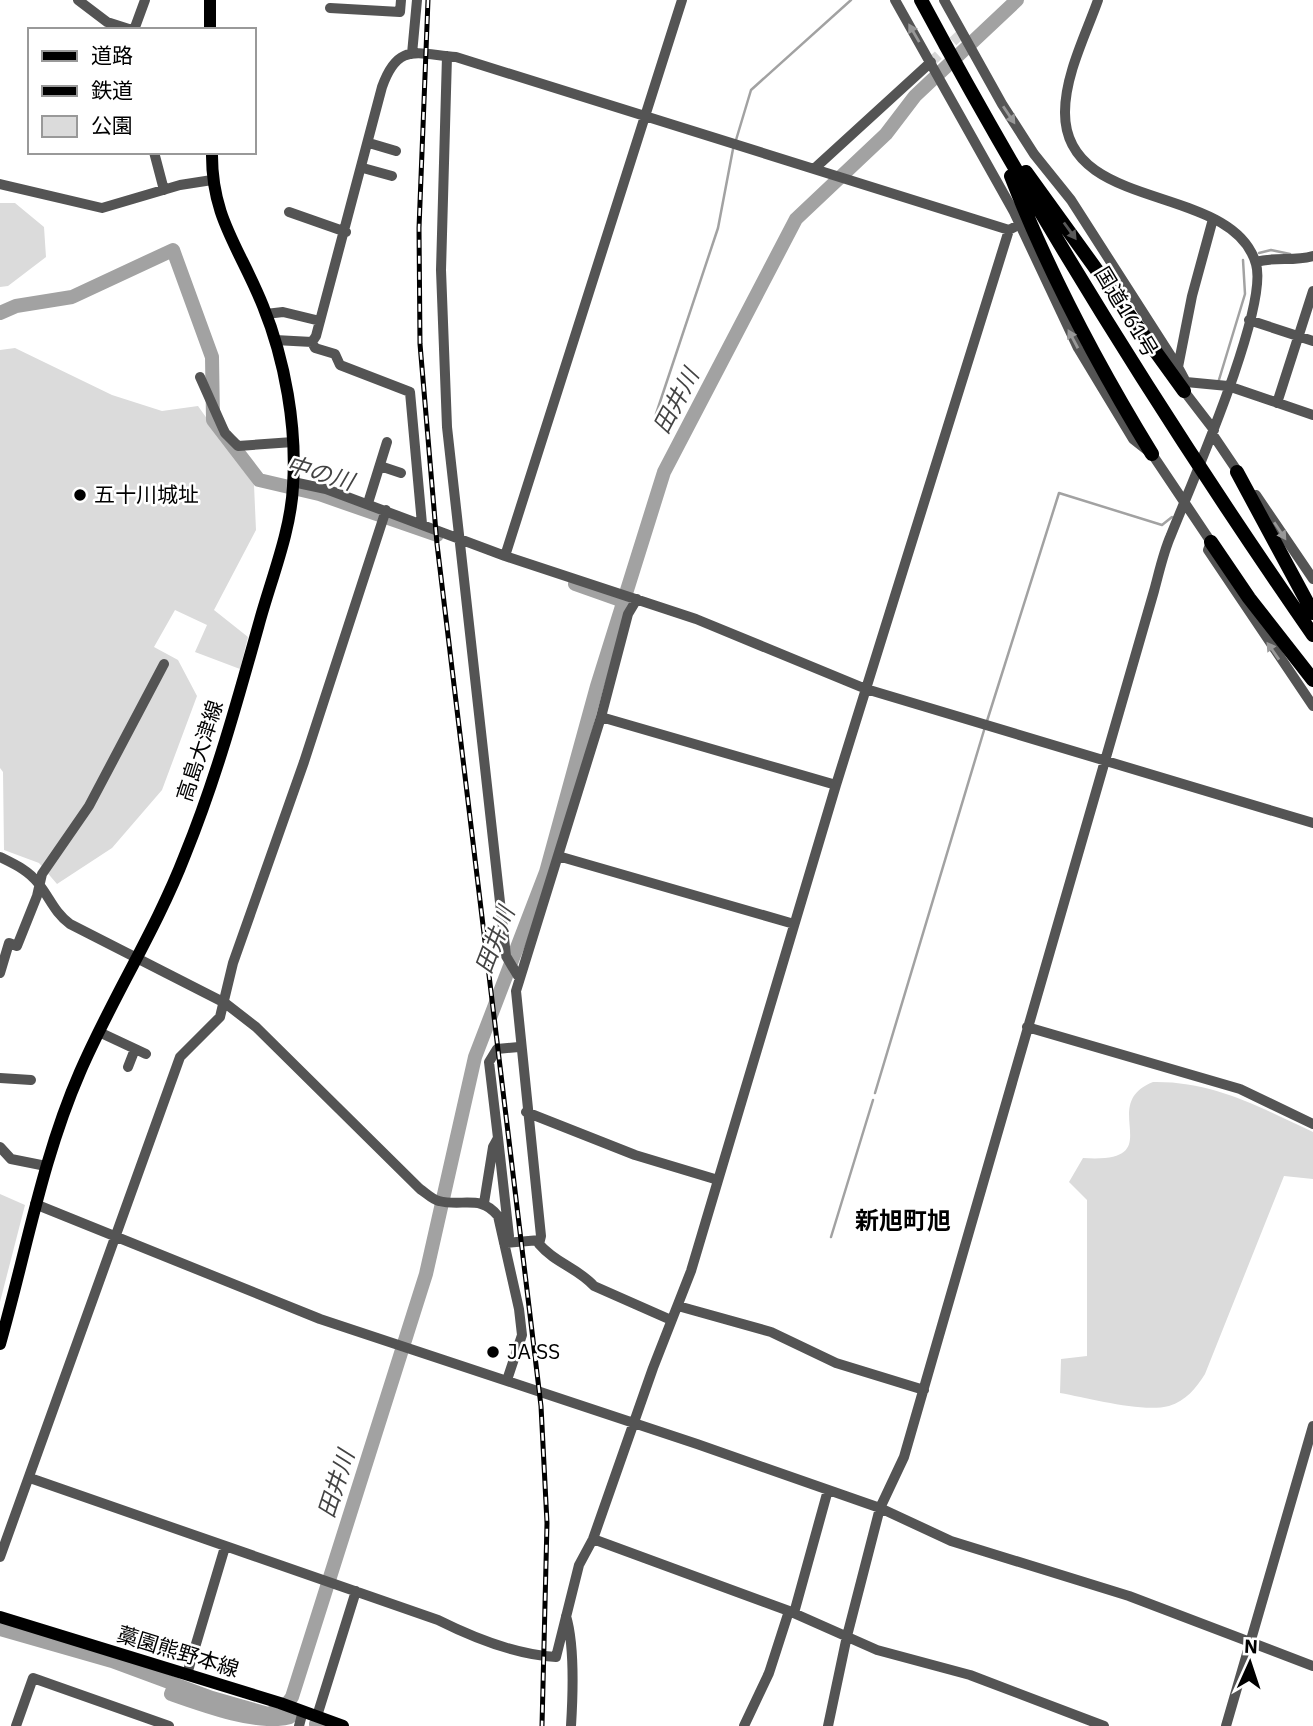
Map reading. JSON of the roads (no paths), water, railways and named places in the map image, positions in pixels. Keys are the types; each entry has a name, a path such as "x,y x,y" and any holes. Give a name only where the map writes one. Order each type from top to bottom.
{"highway":[{"name":"国道161号","path":"921,0 997,139 1189,454 1313,635"},
{"path":"997,139 1045,196 1185,386"},
{"path":"997,139 1051,273 1097,364 1152,454"},
{"path":"1237,472 1313,612"},
{"path":"1211,542 1249,598 1313,680"}],"main road":[{"path":"210,0 210,28"},
{"name":"高島大津線","path":"0,1344 3,1321 46,1166 80,1072 185,855 209,789 252,647 293,485 293,442 275,340 266,314 218,209 212,180 212,154"},
{"name":"藁園熊野本線","path":"0,1617 299,1709 343,1726"}],"street":[{"path":"78,0 107,23 126,28"},
{"path":"134,28 145,0"},
{"path":"330,8 400,12 401,0"},
{"path":"412,54 417,0"},
{"path":"505,556 682,0"},
{"path":"30,1478 539,1656 556,1657 579,1565 593,1539 678,1306 836,785 1013,228 1014,210 895,0"},
{"path":"944,0 1032,157 1071,200 1178,367 1185,386 1237,472 1248,483 1313,579"},
{"path":"828,1726 847,1636 880,1508 904,1457 1171,534 1180,519 1214,433 1257,292 1256,262 1242,239 1213,219 1105,177 1088,164 1071,142 1066,127 1066,94 1098,0"},
{"path":"312,342 346,232 388,70 397,57 412,54 447,56 1013,228 1083,358 1133,439 1152,454 1178,488 1184,504 1211,542 1208,550 1313,706"},
{"path":"447,56 440,270 447,428 457,538 508,960 517,974"},
{"path":"815,167 932,64"},
{"path":"369,143 396,150"},
{"path":"155,154 164,190"},
{"path":"363,168 392,176"},
{"path":"0,184 102,208 164,190 212,180"},
{"path":"289,212 346,232"},
{"path":"1178,367 1213,219"},
{"path":"1256,262 1275,256 1299,260 1313,256"},
{"path":"1277,403 1313,291"},
{"path":"266,314 283,312 320,321"},
{"path":"1249,320 1313,341"},
{"path":"275,340 312,342"},
{"path":"312,342 316,348 335,354 340,365 410,391 422,524"},
{"path":"200,377 225,433 238,446 293,442"},
{"path":"1185,386 1228,386 1313,415"},
{"path":"368,503 387,442"},
{"path":"380,466 401,473"},
{"path":"293,485 326,489 368,503 505,556 696,620 866,689 1313,823"},
{"path":"0,1557 180,1057 206,1035 220,1017 233,962 306,755 386,510"},
{"path":"636,599 628,614 601,717 558,856 517,974 516,991 539,1244 550,1257 587,1276 594,1286 671,1320"},
{"path":"0,973 5,942 18,946 37,896 38,883 89,806 164,664"},
{"path":"601,717 836,785"},
{"path":"558,856 794,923"},
{"path":"0,857 25,870 38,883 57,914 225,1003 256,1027 401,1173 439,1201 484,1203 498,1216 522,1335 507,1380"},
{"path":"1027,1027 1240,1089 1313,1124"},
{"path":"99,1032 146,1054"},
{"path":"504,1243 509,1236 489,1062 496,1049 519,1047"},
{"path":"128,1067 135,1049"},
{"path":"0,1078 31,1080"},
{"path":"527,1112 635,1155 718,1180"},
{"path":"484,1203 493,1147 498,1138"},
{"path":"0,1147 11,1159 46,1166"},
{"path":"36,1204 320,1319 636,1423 880,1508 951,1541 1129,1597 1313,1666"},
{"path":"504,1243 540,1240"},
{"path":"678,1306 771,1332 836,1363 924,1390"},
{"path":"1226,1726 1313,1426"},
{"path":"744,1726 769,1673 792,1612 828,1490"},
{"path":"593,1539 792,1612 877,1650 970,1675 1090,1723 1104,1726"},
{"path":"187,1674 225,1547"},
{"path":"317,1716 356,1591"},
{"path":"565,1614 571,1632 571,1726"},
{"path":"16,1726 33,1678 169,1726"},
{"path":"299,1709 299,1726"}],"waterway":[{"path":"736,140 751,90 851,0"},
{"name":"田井川","path":"0,1629 112,1661 212,1698 268,1714 284,1708 292,1697 426,1274 475,1057 546,872 597,686 664,472 796,219 886,134 915,96 1017,0"},
{"path":"656,414 718,228 733,149"},
{"name":"中の川","path":"0,313 16,306 72,297 173,250 212,357 213,420 259,480 319,494 437,535"},
{"path":"1259,253 1271,250 1290,254"},
{"path":"1218,383 1245,294 1243,260"},
{"path":"987,721 1059,493 1162,525 1172,517"},
{"name":"中の川","path":"575,584 623,601"},
{"path":"875,1093 985,727"},
{"path":"831,1237 873,1100"},
{"path":"175,1684 171,1694 214,1708 263,1719 290,1717"},
{"path":"316,1724 321,1726"}],"tunnel":[{"path":"931,62 962,33"}],"railway":[{"path":"428,0 419,228 420,344 437,544 541,1406 547,1523 542,1726"}],"place":[{"name":"五十川城址","path":"80,495"},
{"name":"JA SS","path":"493,1352"}],"district":[{"name":"新旭町旭","path":"903,1221"}]}
